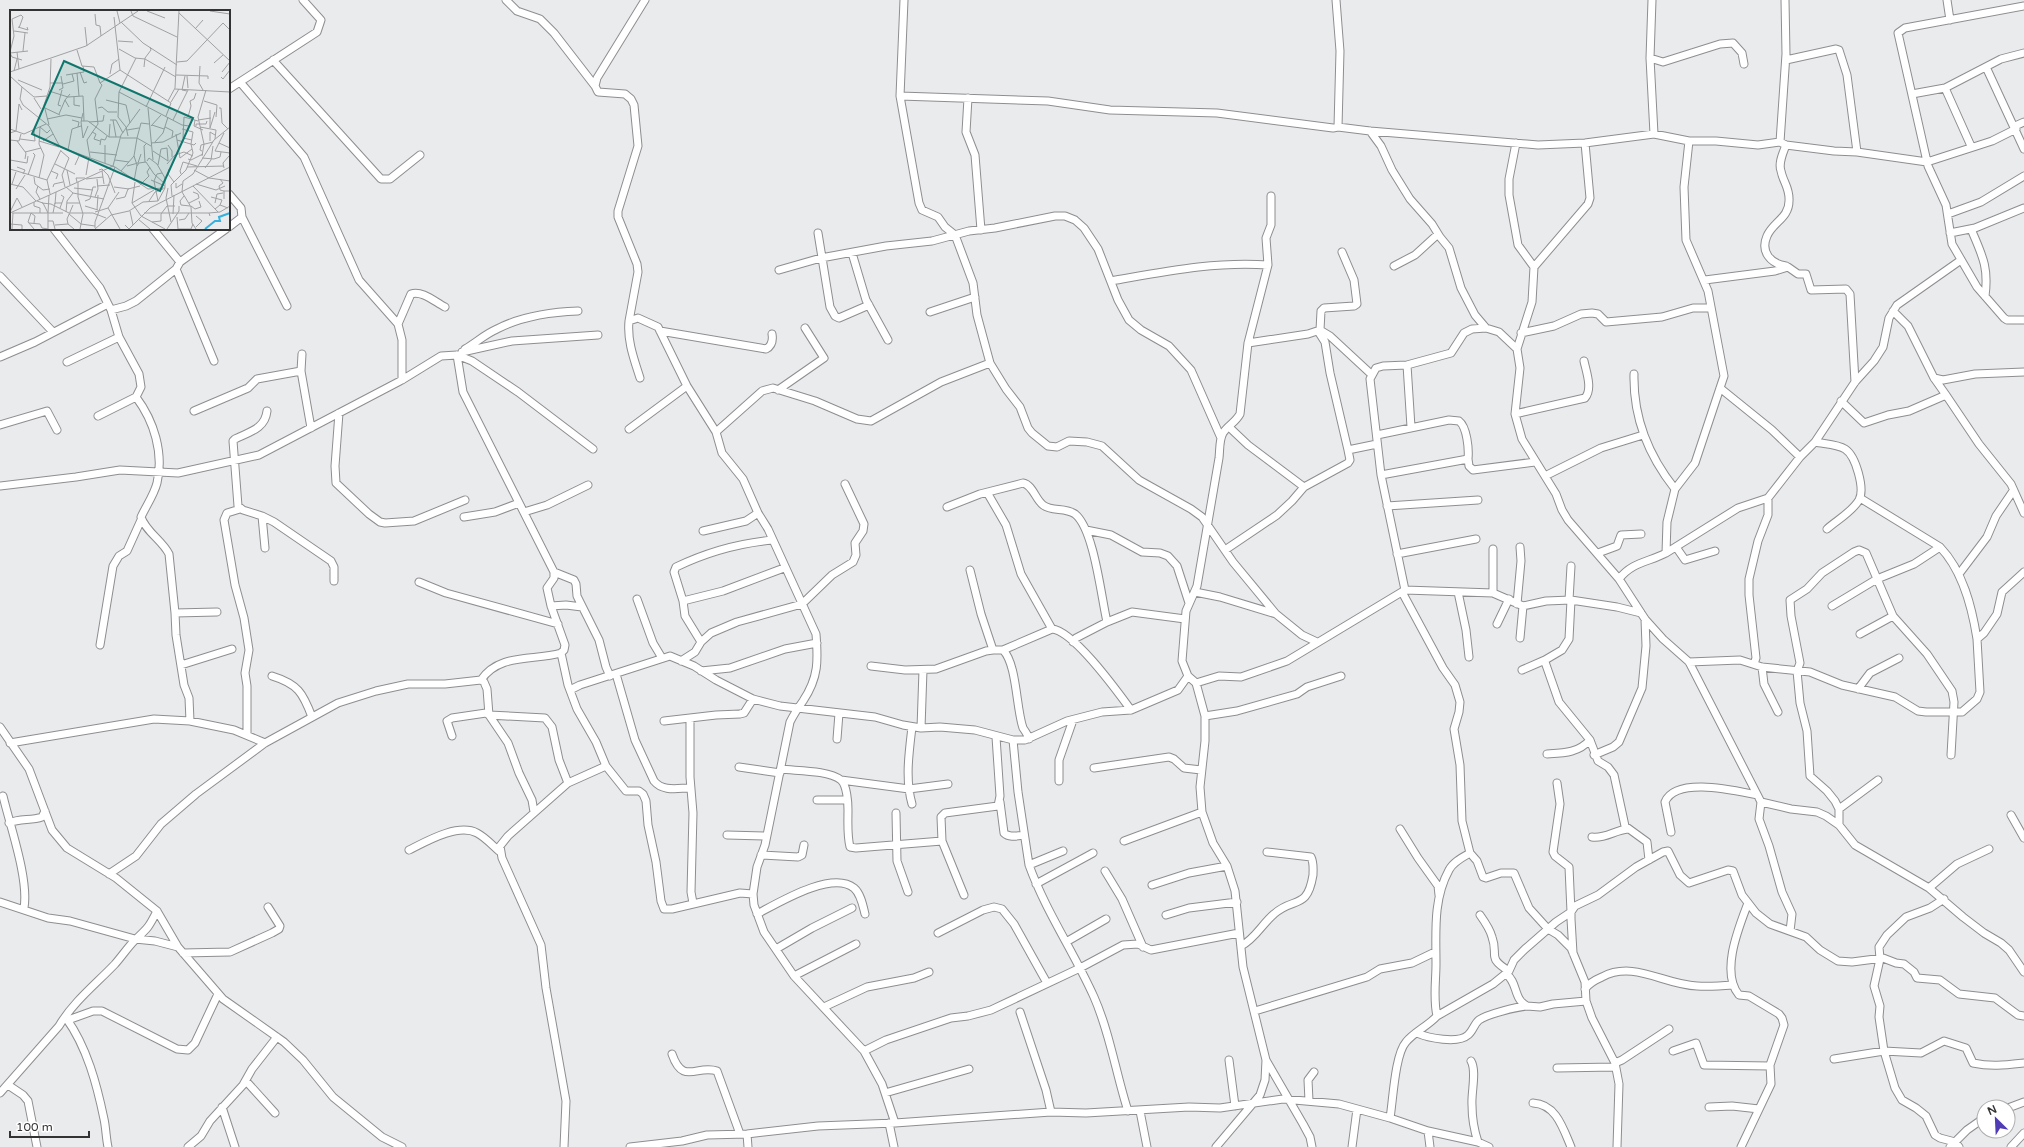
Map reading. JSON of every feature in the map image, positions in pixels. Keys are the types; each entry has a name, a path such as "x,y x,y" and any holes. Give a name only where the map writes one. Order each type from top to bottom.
{"street":[{"path":"230,88 317,32 321,20 303,0"},
{"path":"506,0 517,11 540,19 554,33 598,92 625,94 631,99 634,105 638,146 618,211 618,217 637,264 638,272 628,332 640,378"},
{"path":"595,86 597,78 645,0"},
{"path":"904,0 900,96 919,203 922,210 938,217 945,227 955,235 973,283 977,315 990,363 1006,389 1020,407 1028,428 1041,442 1048,446 1056,447 1069,441 1087,442 1102,446 1139,480 1191,508 1202,517 1208,528 1276,614 1302,635 1317,642"},
{"path":"1336,0 1340,51 1338,127"},
{"path":"1652,0 1650,58 1654,134"},
{"path":"1784,0 1786,60 1783,143 1780,171 1789,192 1789,208 1785,217 1767,236 1765,244 1771,261 1776,265 1788,267 1798,274 1806,274 1811,290 1841,288 1848,290 1853,321 1855,382"},
{"path":"1947,0 1950,20"},
{"path":"2024,6 1986,12 1900,30 1898,37 1927,162 1944,198 1952,244 1977,288 1986,296 2004,318 2007,320 2024,320"},
{"path":"1650,58 1663,62 1720,44 1733,43 1742,53 1744,64"},
{"path":"1786,60 1836,49 1839,50 1847,75 1857,152"},
{"path":"1912,94 1945,88 2001,59 2024,53"},
{"path":"273,60 381,179 390,179 420,155"},
{"path":"1986,67 2024,149"},
{"path":"240,82 304,157 360,280 398,324 402,340 402,380"},
{"path":"1945,88 1971,146"},
{"path":"900,96 1048,101 1110,110 1218,113 1334,128 1338,127 1538,145 1585,143 1654,134 1689,141 1716,141 1758,145 1783,143 1927,162 1971,146 1992,141 2024,122"},
{"path":"968,98 966,132 975,155 980,230"},
{"path":"1370,131 1381,146 1392,170 1410,199 1432,224 1449,248 1461,288 1475,315 1486,328"},
{"path":"1666,553 1667,522 1674,489 1695,463 1724,376 1705,280 1691,254 1686,240 1684,186 1689,141"},
{"path":"1516,143 1509,179 1509,194 1518,245 1534,267"},
{"path":"1585,143 1590,198 1588,204 1534,267 1532,302 1517,349 1520,368 1515,414 1520,434 1535,462 1545,476 1565,515 1619,579 1643,616 1663,639 1689,662 1759,798 1759,819 1769,846 1782,892 1792,914 1790,931"},
{"path":"1948,214 1981,202 2024,176"},
{"path":"230,195 241,208 242,218 287,306"},
{"path":"1216,1147 1260,1095 1265,1080 1266,1060 1255,1011 1246,984 1239,933 1237,902 1227,866 1212,843 1202,812 1201,770 1205,741 1204,716 1196,683 1188,676 1182,661 1184,619 1189,603 1195,592 1208,528 1221,438 1229,427 1234,424 1240,414 1248,343 1268,265 1266,238 1271,224 1271,196"},
{"path":"1950,234 1971,229 2024,208"},
{"path":"779,270 821,258 886,246 932,241 969,230 980,230 1055,216 1065,216 1075,220 1084,228 1098,249 1121,305 1134,326 1169,346 1191,370 1221,438"},
{"path":"230,226 242,218"},
{"path":"1971,229 1986,264 1986,296"},
{"path":"55,230 100,288 110,307 119,337 139,374 141,387 136,397 98,416"},
{"path":"154,230 180,262"},
{"path":"0,357 110,307 126,306 136,301 176,269 180,262 225,230"},
{"path":"818,233 830,307 835,316 839,318 869,305"},
{"path":"1394,266 1415,255 1438,234"},
{"path":"1225,550 1277,515 1304,487 1348,463 1350,460 1330,373 1326,342 1319,331 1321,311 1324,308 1354,306 1357,304 1354,280 1342,252"},
{"path":"852,253 860,284 869,305 888,340"},
{"path":"1619,579 1630,567 1654,559 1666,553 1738,508 1768,498 1800,457 1815,442 1834,416 1841,401 1855,382 1874,361 1883,347 1889,318 1897,305 1961,260"},
{"path":"1111,281 1173,269 1202,268 1214,265 1268,265"},
{"path":"1705,280 1775,271 1788,267"},
{"path":"176,269 214,361"},
{"path":"0,276 53,332"},
{"path":"398,324 411,294 415,292 445,307"},
{"path":"930,312 975,297"},
{"path":"1521,333 1554,326 1581,314 1598,314 1606,322 1662,317 1693,308 1711,308"},
{"path":"460,354 496,329 509,324 552,312 578,311"},
{"path":"1893,311 1908,326 1934,378 1946,396 2011,484 2024,513"},
{"path":"629,321 638,318 658,327 687,386 716,432 722,453 743,479 816,634 818,649 816,672 805,697 796,709 790,722 766,836 757,867 753,894 756,914 764,932 794,976 864,1051 882,1084 885,1093 892,1123 894,1147"},
{"path":"778,390 824,358 805,328"},
{"path":"1517,349 1499,332 1486,328 1472,329 1464,333 1451,353 1407,365 1383,366 1376,368 1371,374 1370,378 1377,444 1381,475 1403,591 1443,668 1455,685 1460,702 1454,729 1460,765 1462,821 1470,853 1477,861 1483,877 1486,878 1507,872 1514,873 1529,908 1548,929 1558,935 1571,948 1585,982 1586,1001 1592,1018 1614,1065 1619,1084 1617,1147"},
{"path":"660,331 766,349 770,347 773,340 772,334"},
{"path":"1248,343 1319,331 1330,336 1371,374"},
{"path":"0,486 120,470 182,472 259,455 402,380 441,356 460,354 512,341 598,334"},
{"path":"66,362 119,337"},
{"path":"302,354 301,371 311,428"},
{"path":"460,354 518,392 593,449"},
{"path":"460,354 463,392 554,572 554,578 547,588 551,606 565,645 561,654 570,690 577,709 596,742 606,766 626,791 639,791 643,794 662,906 664,909 668,910 740,892 753,894"},
{"path":"1515,414 1585,398 1588,395 1589,386 1584,361"},
{"path":"716,432 762,391 767,389 778,390 815,401 857,419 871,420 941,382 990,363"},
{"path":"1407,365 1412,427"},
{"path":"194,411 248,388 256,379 301,371"},
{"path":"1934,378 1943,380 1975,374 2024,372"},
{"path":"1634,374 1635,395 1643,435 1660,470 1674,489"},
{"path":"629,429 687,386"},
{"path":"1720,388 1772,430 1800,457"},
{"path":"1841,401 1864,423 1888,415 1909,411 1946,396"},
{"path":"136,397 155,432 158,453 157,482 140,517 148,530 165,547 169,554 181,665 185,690 189,698 190,721"},
{"path":"0,425 48,411 58,430"},
{"path":"240,509 238,506 235,439 263,424 266,419 267,411"},
{"path":"339,413 335,466 336,483 380,522 392,523 414,521 465,500"},
{"path":"1377,435 1449,420 1459,421 1463,426 1469,450 1469,466 1473,470 1535,462"},
{"path":"1229,427 1248,445 1304,487"},
{"path":"1545,476 1601,448 1643,435"},
{"path":"1815,442 1844,448 1858,468 1860,498 1853,507 1827,529"},
{"path":"1348,450 1377,444"},
{"path":"1381,475 1468,459"},
{"path":"681,661 695,652 701,642 711,633 737,622 802,604 832,575 853,562 855,559 855,543 863,531 864,524 845,484"},
{"path":"947,507 980,494 988,494 1026,484 1043,505 1072,513 1080,520 1092,545 1107,622"},
{"path":"524,512 547,506 588,486"},
{"path":"1959,574 1987,537 1996,516 2013,491"},
{"path":"988,494 1006,525 1021,574 1052,629"},
{"path":"1754,664 1756,658 1749,595 1749,579 1758,541 1768,515 1768,498"},
{"path":"1689,662 1740,660 1762,667 1810,672 1842,685 1895,697 1918,711 1954,713 1962,712 1969,707 1977,699 1980,692 1977,639 1973,617 1959,574 1947,554 1940,547 1860,498"},
{"path":"1387,506 1478,500"},
{"path":"464,517 495,512 519,503"},
{"path":"247,734 247,686 245,673 249,650 244,618 235,585 224,520 227,513 240,509 262,516 331,561 334,567 334,581"},
{"path":"703,531 746,521 758,513"},
{"path":"262,516 265,548"},
{"path":"100,645 113,566 119,556 127,550 142,520"},
{"path":"1086,530 1111,535 1142,552 1160,553 1168,556 1177,566 1189,603"},
{"path":"1598,554 1617,546 1621,535 1641,534"},
{"path":"1397,554 1476,539"},
{"path":"701,642 685,616 683,600 674,572 676,567 711,553 758,541 773,540"},
{"path":"1520,547 1520,638"},
{"path":"1676,547 1685,560 1716,551"},
{"path":"1832,606 1877,579 1914,564 1940,547"},
{"path":"1493,549 1493,593"},
{"path":"1839,825 1839,809 1828,791 1810,776 1807,731 1800,703 1797,671 1800,663 1790,616 1791,598 1807,589 1822,573 1843,557 1860,550 1866,553 1893,616 1927,654 1948,684 1954,702 1951,755"},
{"path":"1522,670 1545,660 1567,645 1569,639 1571,566"},
{"path":"683,600 723,590 784,568"},
{"path":"970,570 981,614 993,650"},
{"path":"554,572 574,580 582,607 599,640 606,667 613,675 635,740 654,781 659,787 690,788"},
{"path":"1977,639 1984,633 1997,614 2002,592 2024,572"},
{"path":"419,582 446,593 558,624"},
{"path":"1196,683 1219,676 1241,678 1287,661 1403,591 1493,593 1520,605 1546,601 1570,600 1617,607 1643,616"},
{"path":"1195,592 1220,597 1276,614"},
{"path":"1458,592 1466,630 1469,657"},
{"path":"637,599 653,643 662,658"},
{"path":"1498,624 1509,599"},
{"path":"551,606 566,605 582,607"},
{"path":"1073,642 1076,638 1107,622 1137,611 1156,616 1178,617 1184,619"},
{"path":"175,613 217,612"},
{"path":"1594,755 1613,747 1619,742 1642,688 1646,646 1643,616"},
{"path":"1860,634 1893,616"},
{"path":"871,666 923,670 936,669 986,651 1003,650 1052,629 1057,629 1073,642 1098,667 1131,710"},
{"path":"701,671 730,668 785,649 817,644"},
{"path":"181,665 232,649"},
{"path":"1003,650 1007,654 1015,680 1023,728 1029,739"},
{"path":"109,874 136,856 161,824 191,797 266,743 338,703 384,689 408,684 444,684 481,680 492,667 508,661 561,654"},
{"path":"570,690 580,685 670,656 753,699 796,709 875,717 912,727 940,727 975,730 996,737 1013,740 1029,739 1056,724 1102,712 1131,710 1178,690 1188,676"},
{"path":"1858,689 1870,673 1899,658"},
{"path":"1545,660 1558,702 1590,740 1594,748 1594,755 1598,761 1608,767 1614,775 1618,785 1623,822 1628,829 1647,842 1649,860"},
{"path":"1762,667 1764,684 1778,712"},
{"path":"921,728 923,670"},
{"path":"272,676 293,684 303,695 312,717"},
{"path":"1204,716 1232,712 1298,694 1308,687 1342,676"},
{"path":"481,680 484,682 487,689 490,715 508,743 519,773 532,800 534,812"},
{"path":"664,721 716,715 740,714 748,708 753,699"},
{"path":"452,736 447,724 449,719 474,714 486,713 490,715 545,718 552,727 559,760 568,784"},
{"path":"837,739 839,714"},
{"path":"690,718 690,788 693,813 691,892 693,903"},
{"path":"10,743 154,719 190,721 234,730 266,743"},
{"path":"1059,781 1059,760 1073,720"},
{"path":"0,727 29,769 52,830 67,848 122,882 157,911 178,947 218,994 277,1037 303,1060 334,1097 382,1137 402,1147"},
{"path":"912,727 908,765 909,789 912,804"},
{"path":"996,737 1000,802 1004,833 1006,836 1024,835"},
{"path":"1013,740 1029,866 1036,884 1080,968 1100,1013 1128,1111"},
{"path":"1547,754 1561,753 1582,748 1590,740"},
{"path":"1094,768 1169,757 1174,758 1184,768 1201,770"},
{"path":"499,851 500,846 508,836 568,784 606,766"},
{"path":"739,767 780,771 814,772 841,780 909,789 948,784"},
{"path":"841,780 845,785 850,847 895,846 942,841"},
{"path":"1839,809 1878,780"},
{"path":"1557,784 1560,804 1553,852 1569,867 1574,955"},
{"path":"1671,832 1664,802 1668,796 1687,788 1718,788 1759,798 1791,809 1817,812 1839,825 1855,845 1929,888 1963,917 2009,950 2024,972"},
{"path":"3,796 23,880 26,899 24,908"},
{"path":"817,800 847,800"},
{"path":"964,895 942,841 941,817 945,813 995,807 1000,802"},
{"path":"9,823 16,820 34,820 42,817 45,811"},
{"path":"1124,841 1202,812"},
{"path":"896,813 895,846 897,861 908,892"},
{"path":"2011,815 2024,838"},
{"path":"1400,829 1438,886 1440,897"},
{"path":"1592,837 1603,838 1615,831 1628,829"},
{"path":"409,850 436,836 462,830 477,833 499,851 541,945 546,988 566,1101 564,1147"},
{"path":"727,835 766,836"},
{"path":"761,855 798,857 802,854 804,845"},
{"path":"1929,888 1957,864 1989,849"},
{"path":"1029,866 1063,851"},
{"path":"1390,1118 1398,1062 1402,1046 1442,1012 1477,995 1508,972 1514,960 1548,929 1571,912 1575,906 1598,895 1636,867 1668,851 1680,875 1689,883 1731,870 1735,875 1742,895 1756,913 1770,924 1806,937 1820,950 1838,961 1852,962 1880,959 1904,964 1914,972 1917,978 1940,980 1959,994 1996,998 2018,1015 2024,1016"},
{"path":"1241,946 1249,942 1273,914 1283,907 1304,899 1308,894 1312,882 1313,861 1311,858 1308,856 1267,852"},
{"path":"1036,884 1093,853"},
{"path":"1437,1016 1434,988 1436,915 1440,897 1450,869 1457,861 1470,853"},
{"path":"1152,885 1189,873 1227,866"},
{"path":"1105,871 1122,898 1143,947"},
{"path":"756,914 807,888 816,885 828,884 846,884 854,888 859,895 865,914"},
{"path":"1944,900 1930,908 1906,916 1886,935 1879,948 1880,959 1874,986 1880,1006 1879,1016 1884,1051 1895,1088 1902,1100 1926,1116 1935,1135 1955,1145 1967,1130 1976,1124"},
{"path":"0,902 24,908 42,916 70,921 135,939 155,941 178,947"},
{"path":"1166,915 1190,908 1237,902"},
{"path":"1742,1147 1771,1084 1770,1066 1784,1025 1782,1018 1766,1005 1749,996 1739,994 1733,985 1733,945 1748,903"},
{"path":"183,953 235,951 272,934 280,926 268,907"},
{"path":"938,933 980,911 994,907 1002,908 1014,924 1047,983"},
{"path":"776,949 852,908"},
{"path":"4,1088 135,939 147,929 157,911"},
{"path":"1480,915 1492,938 1497,963 1508,972 1512,978 1518,998 1527,1006"},
{"path":"1066,942 1106,919"},
{"path":"864,1051 886,1040 950,1018 968,1016 991,1010 1080,968 1123,945 1138,944 1152,950 1239,933"},
{"path":"794,976 856,944"},
{"path":"1255,1011 1367,977 1380,969 1412,964 1435,952"},
{"path":"1585,989 1588,984 1608,974 1623,970 1697,986 1733,985"},
{"path":"824,1007 867,987 914,978 929,972"},
{"path":"67,1018 93,1011 102,1011 177,1049 188,1050 195,1043 218,994"},
{"path":"1417,1033 1438,1040 1465,1037 1470,1033 1476,1023 1483,1018 1507,1011 1512,1008 1527,1006 1540,1007 1586,1001"},
{"path":"1020,1012 1046,1090 1051,1112"},
{"path":"67,1018 77,1035 90,1068 104,1121 108,1147"},
{"path":"1557,1068 1614,1065 1669,1029"},
{"path":"188,1147 201,1136 222,1107 246,1081 252,1069 277,1037"},
{"path":"1834,1059 1884,1051 1921,1054 1944,1041 1966,1048 1973,1063 2001,1066 2024,1063"},
{"path":"1672,1051 1696,1043 1704,1065 1770,1066"},
{"path":"672,1054 680,1069 694,1072 712,1070 717,1071 744,1134 748,1147"},
{"path":"1228,1060 1235,1106"},
{"path":"1266,1060 1274,1071 1288,1100 1310,1137 1312,1147"},
{"path":"1471,1061 1473,1065 1474,1078 1471,1087 1471,1104 1478,1142"},
{"path":"885,1093 969,1069"},
{"path":"1308,1101 1308,1080 1314,1072"},
{"path":"0,1081 4,1088 23,1095 28,1101 37,1147"},
{"path":"246,1081 275,1113"},
{"path":"630,1147 682,1141 707,1135 744,1134 818,1126 892,1123 1051,1112 1086,1113 1189,1107 1220,1108 1288,1100 1339,1104 1390,1118 1428,1131 1478,1142 1489,1147"},
{"path":"1533,1103 1548,1106 1553,1111 1572,1147"},
{"path":"1709,1107 1732,1106 1759,1109"},
{"path":"222,1107 235,1147"},
{"path":"1352,1147 1357,1109"},
{"path":"1140,1111 1147,1147"},
{"path":"1428,1131 1430,1147"},
{"path":"2011,1147 2024,1133"}]}
